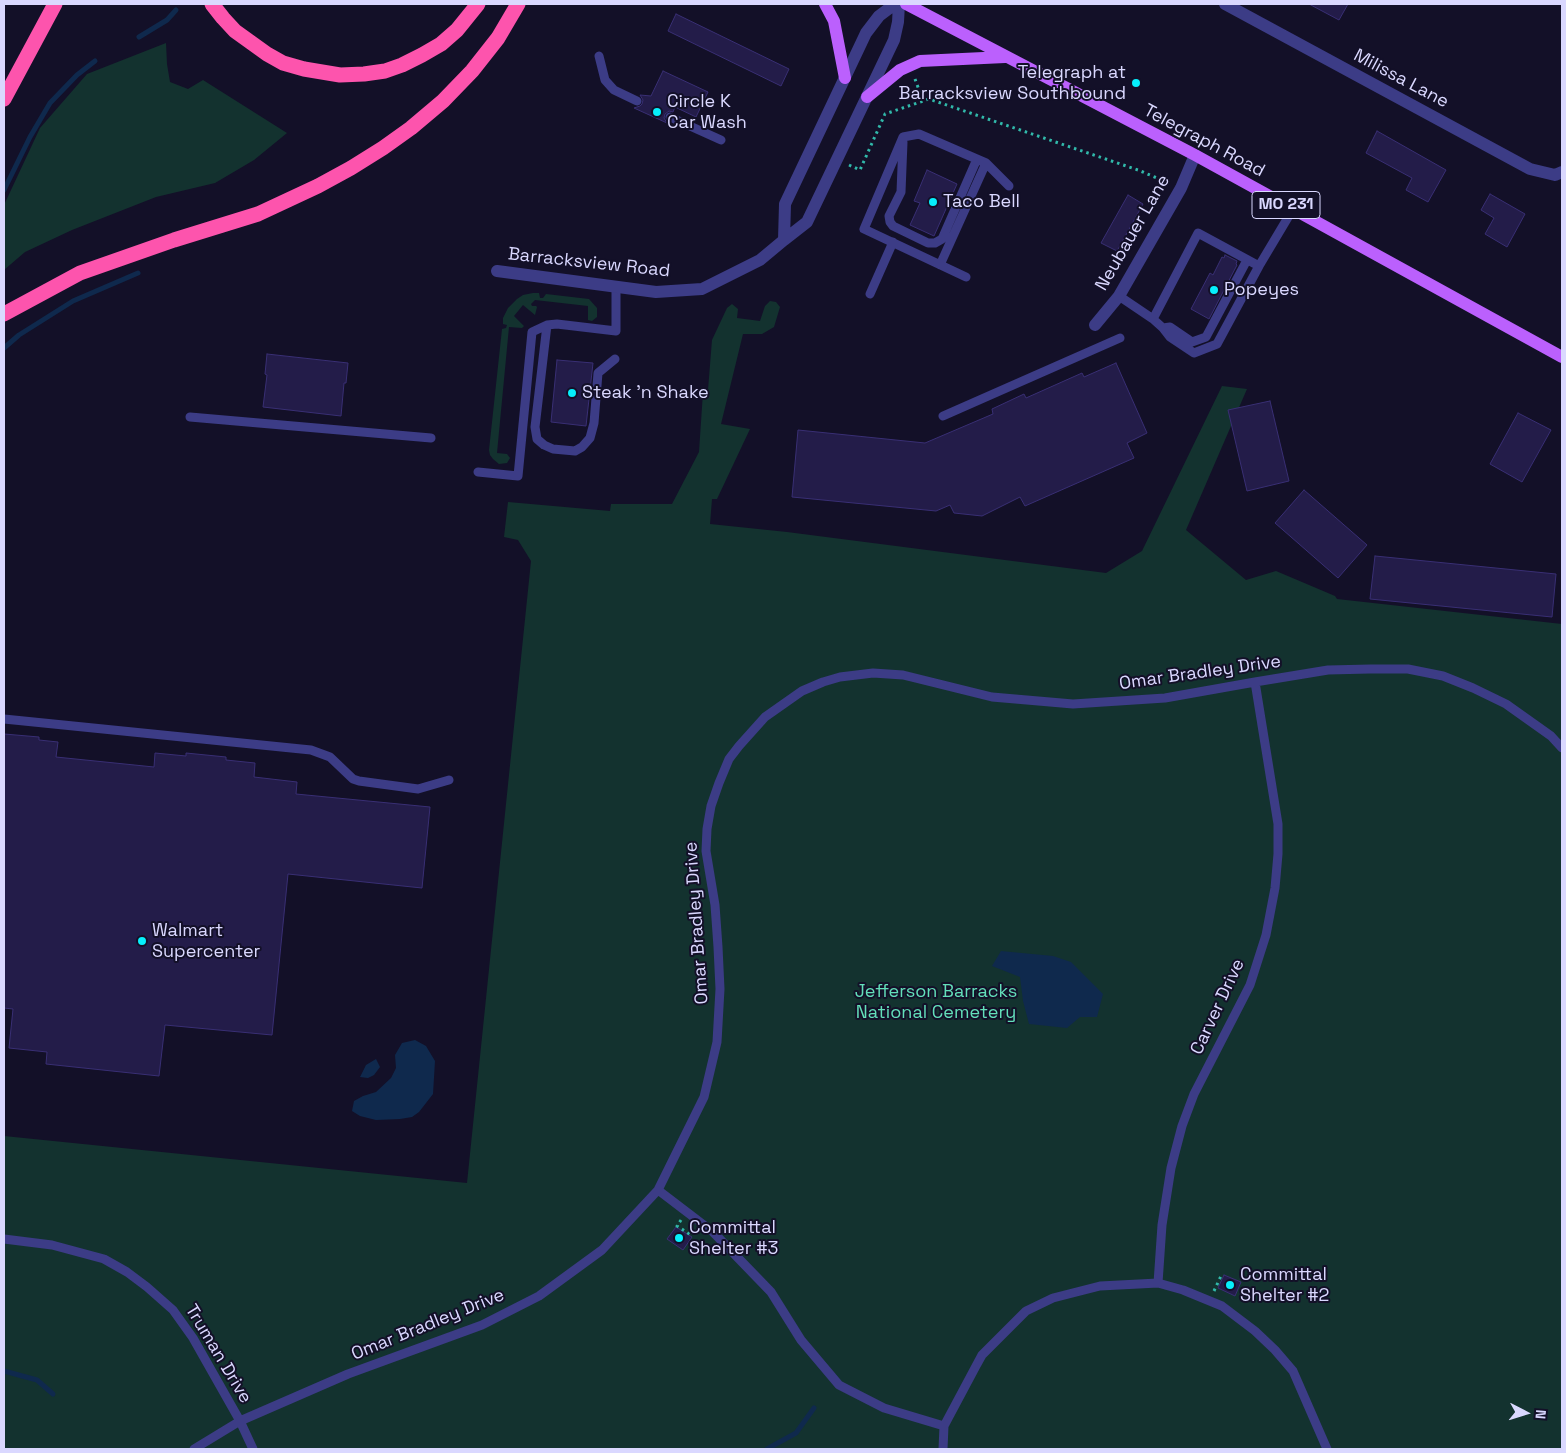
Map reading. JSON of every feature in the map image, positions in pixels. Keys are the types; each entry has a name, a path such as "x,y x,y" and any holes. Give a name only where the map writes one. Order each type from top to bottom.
{"highway":[{"path":"4,99 55,4"},
{"path":"212,4 235,32 283,63 304,69 340,75 385,71 422,55 441,44 457,30 478,4"},
{"path":"4,314 80,273 174,240 258,214 311,190 351,168 383,148 443,101 472,71 498,38 518,4"}],"main road":[{"path":"824,4 834,22 845,78"},
{"name":"Telegraph Road","path":"906,4 1195,155 1562,357"},
{"path":"868,97 900,70 920,61 1008,57"}],"street":[{"path":"784,240 785,204 866,33 879,16 895,4"},
{"name":"Barracksview Road","path":"497,271 656,292 702,288 760,260 808,222 894,40 899,4"},
{"name":"Milissa Lane","path":"1225,4 1530,168 1555,175 1562,172"},
{"name":"Neubauer Lane","path":"1095,325 1119,296 1181,188 1195,155"}],"lane":[{"path":"599,56 605,80 614,90 637,101"},
{"path":"670,117 722,140"},
{"path":"903,137 919,134 982,161 1009,186"},
{"path":"903,137 901,192 889,216 890,222 893,226 928,243 935,243 942,239 982,161"},
{"path":"903,137 864,229 966,277"},
{"path":"940,265 982,161"},
{"path":"1119,296 1163,328 1170,337 1194,353 1218,344 1259,266 1294,209"},
{"path":"1153,320 1198,233 1259,266"},
{"path":"870,294 893,242"},
{"path":"1163,328 1170,327 1192,342 1206,337 1247,260"},
{"path":"478,472 518,476 532,332 546,325 557,324 616,331 616,287"},
{"path":"546,325 535,427 538,439 544,446 553,449 575,451 582,447 590,438 594,422 598,373 615,359"},
{"path":"943,416 1120,338"},
{"path":"190,417 431,438"},
{"name":"Omar Bradley Drive","path":"194,1449 240,1421 348,1374 482,1325 539,1296 602,1250 658,1190 704,1097 717,1042 720,989 719,964 715,905 706,851 711,806 729,759 745,738 765,716 802,691 840,677 864,673 903,675 992,697 1073,704 1165,698 1328,670 1408,669 1443,676 1506,704 1551,736 1562,748"},
{"name":"Carver Drive","path":"1158,1283 1162,1225 1171,1168 1182,1126 1194,1094 1250,985 1266,935 1275,888 1278,824 1255,682"},
{"path":"4,719 311,750 330,757 353,779 359,781 418,789 449,780"},
{"path":"658,1190 713,1232 771,1292 801,1340 839,1384 884,1408 944,1426"},
{"name":"Truman Drive","path":"4,1239 61,1247 104,1259 127,1272 173,1310 193,1338 240,1421 253,1449"},
{"path":"943,1449 944,1426 982,1355 1026,1311 1053,1298 1100,1286 1158,1283 1183,1290 1222,1306 1255,1331 1275,1350 1293,1371 1327,1449"}],"path":[{"path":"913,73 923,101"},
{"path":"838,160 860,170 885,114 929,98 1138,170 1181,188"}],"green space":[{"path":"166,43 170,82 188,89 203,80 287,133 254,160 215,183 156,197 72,230 25,252 4,270 4,205 40,128 87,74"},
{"path":"539,293 540,298 543,298 546,294 589,299 597,308 597,317 592,321 588,320 588,306 535,300 531,304 537,307 535,315 523,305 514,316 524,326 522,328 509,327 497,453 507,454 510,458 507,463 499,464 490,455 489,450 502,329 506,328 507,325 503,324 503,318 508,308 517,299 523,295"},
{"name":"Jefferson Barracks National Cemetery","path":"770,301 776,302 780,307 774,327 762,334 743,334 721,424 750,429 717,499 712,499 710,524 787,532 1106,573 1142,551 1222,386 1247,389 1186,530 1246,580 1276,571 1335,596 1337,599 1562,624 1562,1449 4,1449 4,1136 467,1183 531,561 518,540 504,537 508,502 610,511 611,504 672,504 699,452 703,392 708,390 712,340 727,308 732,304 738,309 737,318 760,321 765,306"}],"water":[{"path":"1001,951 1053,956 1071,962 1103,994 1097,1017 1080,1017 1067,1028 1029,1024 1023,1001 1020,977 992,966"},
{"path":"415,1040 426,1046 435,1061 433,1094 419,1112 412,1117 376,1120 360,1116 352,1111 354,1101 376,1092 391,1078 396,1068 395,1055 402,1043"},
{"path":"376,1059 380,1067 374,1075 368,1078 360,1077 366,1065"}],"building":[{"path":"1309,4 1348,4 1339,20"},
{"path":"676,14 789,69 781,86 668,31"},
{"path":"663,71 708,92 696,117 675,107 673,112 669,111 665,114 664,118 667,123 634,108 642,104 643,100 640,95 651,96"},
{"path":"1377,131 1446,170 1428,202 1406,190 1412,178 1366,153"},
{"name":"Taco Bell","path":"927,170 957,184 934,236 910,225 920,203 914,201"},
{"path":"1490,194 1525,214 1507,247 1485,234 1494,218 1481,210"},
{"path":"1128,195 1143,204 1117,251 1101,243"},
{"name":"Popeyes","path":"1225,255 1237,261 1237,265 1209,319 1191,309 1210,273 1213,275 1222,257 1224,258"},
{"path":"267,354 348,363 341,416 263,407 267,375 265,374"},
{"name":"Steak 'n Shake","path":"557,360 593,363 586,426 551,422"},
{"path":"1116,363 1147,433 1127,443 1134,458 1025,506 1020,497 982,516 954,513 950,505 936,511 792,497 798,430 925,443 993,414 992,409 1024,394 1026,398 1082,373 1084,377"},
{"path":"1270,401 1289,481 1247,491 1228,410"},
{"path":"1518,413 1551,430 1522,482 1490,464"},
{"path":"1304,490 1367,545 1338,578 1275,523"},
{"path":"1375,556 1556,574 1552,617 1370,599"},
{"name":"Walmart Supercenter","path":"4,734 39,737 39,740 58,742 56,757 154,767 155,753 186,756 186,753 226,757 226,760 255,763 254,777 297,782 296,794 430,807 422,888 288,874 272,1035 165,1025 159,1076 46,1064 47,1052 9,1048 13,1009 4,1008"},
{"name":"Committal Shelter #3","path":"676,1227 692,1237 683,1250 667,1239"},
{"name":"Committal Shelter #2","path":"1224,1275 1241,1282 1235,1296 1218,1288"}],"waterway":[{"path":"139,37 167,20 176,10"},
{"path":"4,190 30,137 50,103 77,75 95,61"},
{"path":"4,348 19,335 73,301 138,273"},
{"path":"4,1371 37,1380 53,1394"},
{"path":"767,1449 796,1433 814,1408"}],"place":[{"name":"Telegraph at Barracksview Southbound","path":"1136,83"},
{"name":"Circle K Car Wash","path":"657,112"},
{"name":"Taco Bell","path":"933,202"},
{"name":"Popeyes","path":"1214,290"},
{"name":"Steak 'n Shake","path":"572,393"},
{"name":"Walmart Supercenter","path":"142,941"},
{"name":"Committal Shelter #3","path":"679,1238"},
{"name":"Committal Shelter #2","path":"1230,1285"}]}
